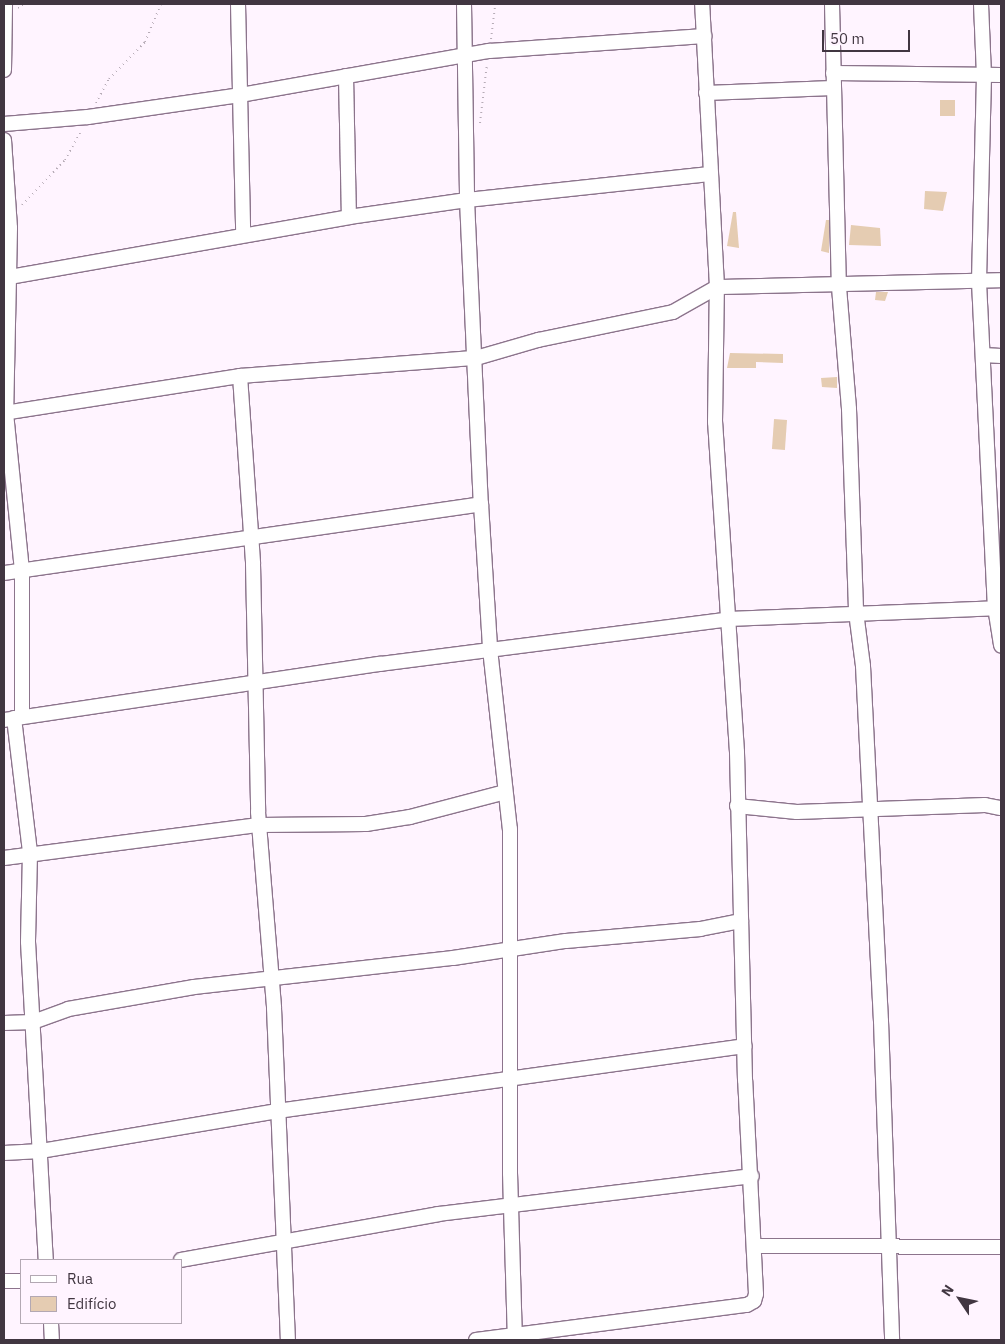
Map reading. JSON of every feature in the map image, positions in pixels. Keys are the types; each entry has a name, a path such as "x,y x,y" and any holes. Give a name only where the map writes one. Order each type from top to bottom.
{"street":[{"path":"4,70 5,4"},
{"path":"238,4 243,233"},
{"path":"464,4 467,200 476,358 481,504 490,649 510,830 508,948 514,1338"},
{"path":"476,1340 514,1338 747,1305 754,1301 756,1294 752,1176 744,1046 729,619 715,422 717,287 702,4"},
{"path":"832,4 839,286 849,409 856,612 863,666 890,1247 892,1340"},
{"path":"981,4 984,76 979,282 983,355 996,506 998,607 1001,646"},
{"path":"4,124 88,117 241,95 489,51 704,36"},
{"path":"833,73 1001,75"},
{"path":"346,76 349,217"},
{"path":"706,93 833,88"},
{"path":"4,140 10,228 5,278 5,413 22,571 13,718 30,854 28,942 46,1259"},
{"path":"5,278 243,233 349,217 467,200 710,174"},
{"path":"5,413 240,376 476,358 538,340 673,312 717,287 839,286 1001,280"},
{"path":"983,355 1001,356"},
{"path":"240,376 257,683 260,825 272,979 288,1340"},
{"path":"4,573 481,504"},
{"path":"13,718 490,649 729,619 998,607"},
{"path":"4,858 260,825 383,822 505,792"},
{"path":"737,806 797,812 870,812 985,806 1001,808"},
{"path":"4,1023 33,1022 78,1007 194,987 453,958 508,948 700,929 741,921"},
{"path":"4,1153 40,1151 277,1111 744,1046"},
{"path":"182,1260 376,1224 512,1205 752,1176"},
{"path":"754,1246 1001,1247"},
{"path":"4,1281 20,1281"},
{"path":"51,1324 52,1340"}],"path":[{"path":"479,130 496,4"}],"building":[{"path":"940,100 955,100 955,116 940,116"},
{"path":"925,191 947,192 943,211 924,209"},
{"path":"733,212 736,212 739,248 727,246"},
{"path":"826,220 829,220 829,253 821,251"},
{"path":"851,225 880,228 881,246 849,245"},
{"path":"876,292 888,292 885,301 875,300"},
{"path":"730,353 783,354 783,363 756,362 756,368 727,368"},
{"path":"837,377 837,388 822,387 821,378"},
{"path":"774,419 787,420 785,450 772,449"}]}
